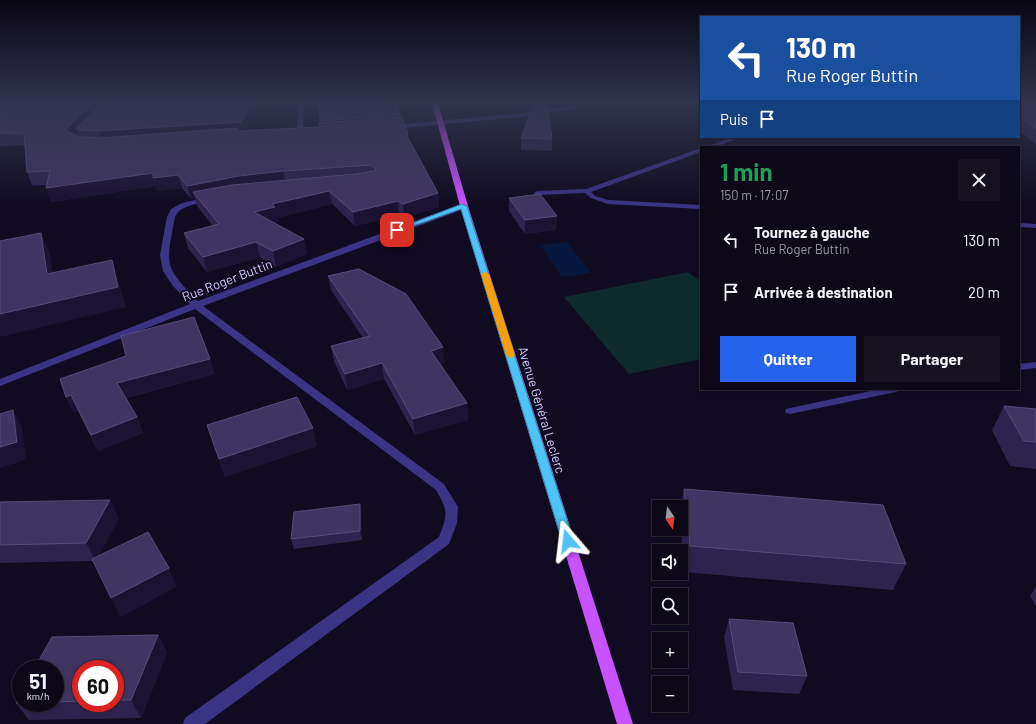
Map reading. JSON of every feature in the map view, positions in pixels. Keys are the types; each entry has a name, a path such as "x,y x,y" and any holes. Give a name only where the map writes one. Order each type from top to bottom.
{"main road":[{"name":"Avenue Général Leclerc","path":"444,137 464,206 625,724"}],"street":[{"path":"712,146 735,138"},
{"path":"538,192 587,191 700,150"},
{"path":"587,191 593,197 608,202 700,207"},
{"path":"191,724 444,540 451,523 452,507 440,487 196,305 176,284 167,271 164,255 171,217 174,211 184,204 218,197"},
{"name":"Rue Roger Buttin","path":"0,383 196,305 464,206"},
{"path":"1020,225 1036,226"},
{"path":"1020,367 1036,365"},
{"path":"790,411 891,390"}],"green space":[{"path":"688,272 700,281 700,359 629,374 564,297"}],"water":[{"path":"567,242 591,273 562,277 540,245"}],"building":[{"path":"24,137 99,138 408,137 438,193 403,204 398,201 353,212 329,191 272,204 275,207 254,212 304,239 273,251 256,242 203,257 184,233 219,224 193,192 232,185 356,174 374,171 376,169 371,165 283,171 239,176 187,186 178,175 153,178 153,173 46,188 50,171 27,172"},
{"path":"552,137 552,139 521,138"},
{"path":"540,194 557,216 525,220 509,198"},
{"path":"41,233 47,274 112,260 118,287 0,314 0,241"},
{"path":"359,269 406,294 443,347 431,351 467,403 413,419 382,363 345,374 331,346 370,336 328,276"},
{"path":"194,317 210,359 117,383 137,417 91,435 71,395 66,397 60,379 126,356 121,336"},
{"path":"297,397 313,428 219,459 207,425"},
{"path":"1004,406 1036,409 1036,442 1024,441"},
{"path":"13,410 17,442 0,447 0,414"},
{"path":"684,489 883,505 906,564 690,546 688,500 685,500"},
{"path":"110,500 86,543 0,545 0,502"},
{"path":"360,504 360,531 291,539 294,512"},
{"path":"148,532 169,568 111,598 92,559"},
{"path":"729,619 793,623 807,676 738,672"},
{"path":"158,635 131,700 124,700 124,660 72,660 72,701 64,702 64,660 39,660 52,637"}],"slow traffic":[{"path":"485,274 510,355"}],"route":[{"path":"397,230 464,206 568,541"}]}
